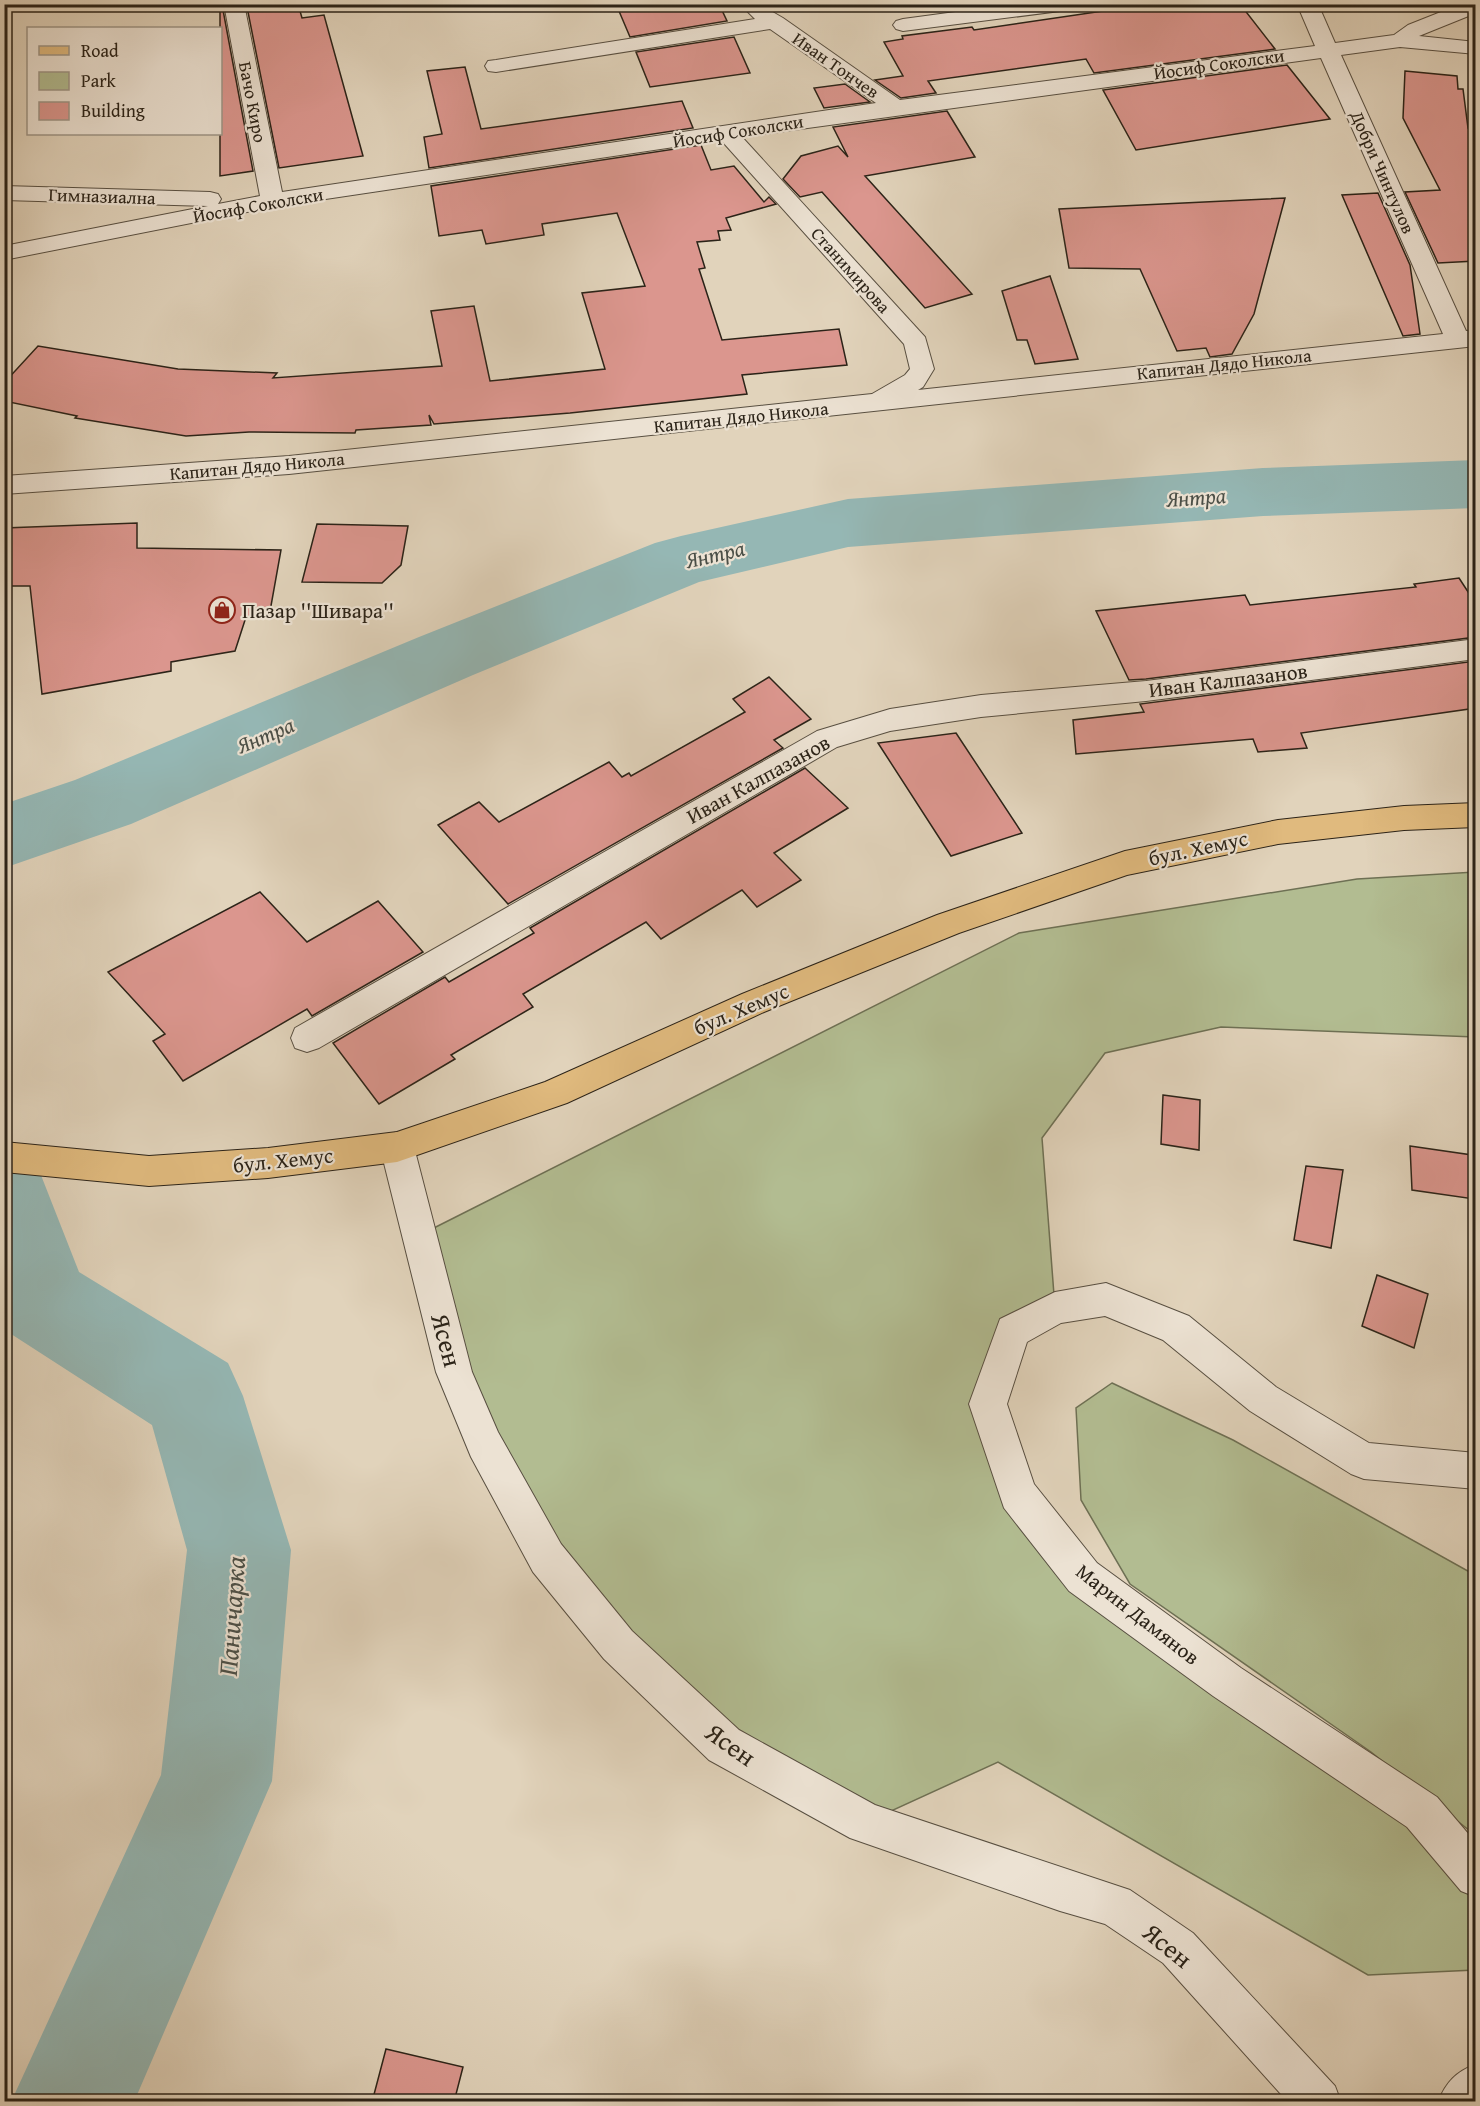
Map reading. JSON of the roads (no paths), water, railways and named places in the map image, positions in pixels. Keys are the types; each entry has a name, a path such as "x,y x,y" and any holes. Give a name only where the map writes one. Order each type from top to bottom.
{"main road":[{"name":"бул. Хемус","path":"4,1157 149,1171 268,1163 397,1147 555,1093 753,1003 948,924 1125,863 1278,832 1404,818 1476,815"}],"street":[{"name":"Бачо Киро","path":"234,4 272,200"},
{"path":"403,5 409,4"},
{"name":"Иван Тончев","path":"747,4 896,107"},
{"path":"903,25 1068,4"},
{"name":"Добри Чинтулов","path":"1307,4 1467,339"},
{"path":"1400,41 1415,29 1476,6"},
{"path":"496,66 776,22"},
{"name":"Йосиф Соколски","path":"4,253 272,200 896,107 1400,41 1476,48"},
{"name":"Станимирова","path":"727,133 916,342 922,369 914,381 875,403"},
{"name":"Гимназиална","path":"4,194 272,200"},
{"name":"Капитан Дядо Никола","path":"4,485 289,465 875,403 1249,360 1467,339"},
{"name":"Иван Калпазанов","path":"307,1038 826,739 890,720 981,706 1146,691 1476,649"},
{"name":"Ясен","path":"397,1147 454,1372 484,1444 547,1558 618,1645 724,1745 865,1823 1060,1890 1115,1905 1178,1948 1319,2102"},
{"name":"Марин Дамянов","path":"1476,1471 1364,1461 1263,1399 1176,1328 1106,1299 1055,1308 1013,1331 988,1404 1018,1495 1083,1577 1227,1682 1422,1812 1476,1876"},
{"path":"1460,2102 1476,2086"}],"waterway":[{"name":"Янтра","path":"4,837 103,802 446,656 681,561 848,523 1263,492 1476,484"},
{"name":"Паничарка","path":"4,1194 42,1301 193,1396 239,1550 216,1781 72,2102"}],"place":[{"name":"Пазар ''Шивара''","path":"222,610"}]}
